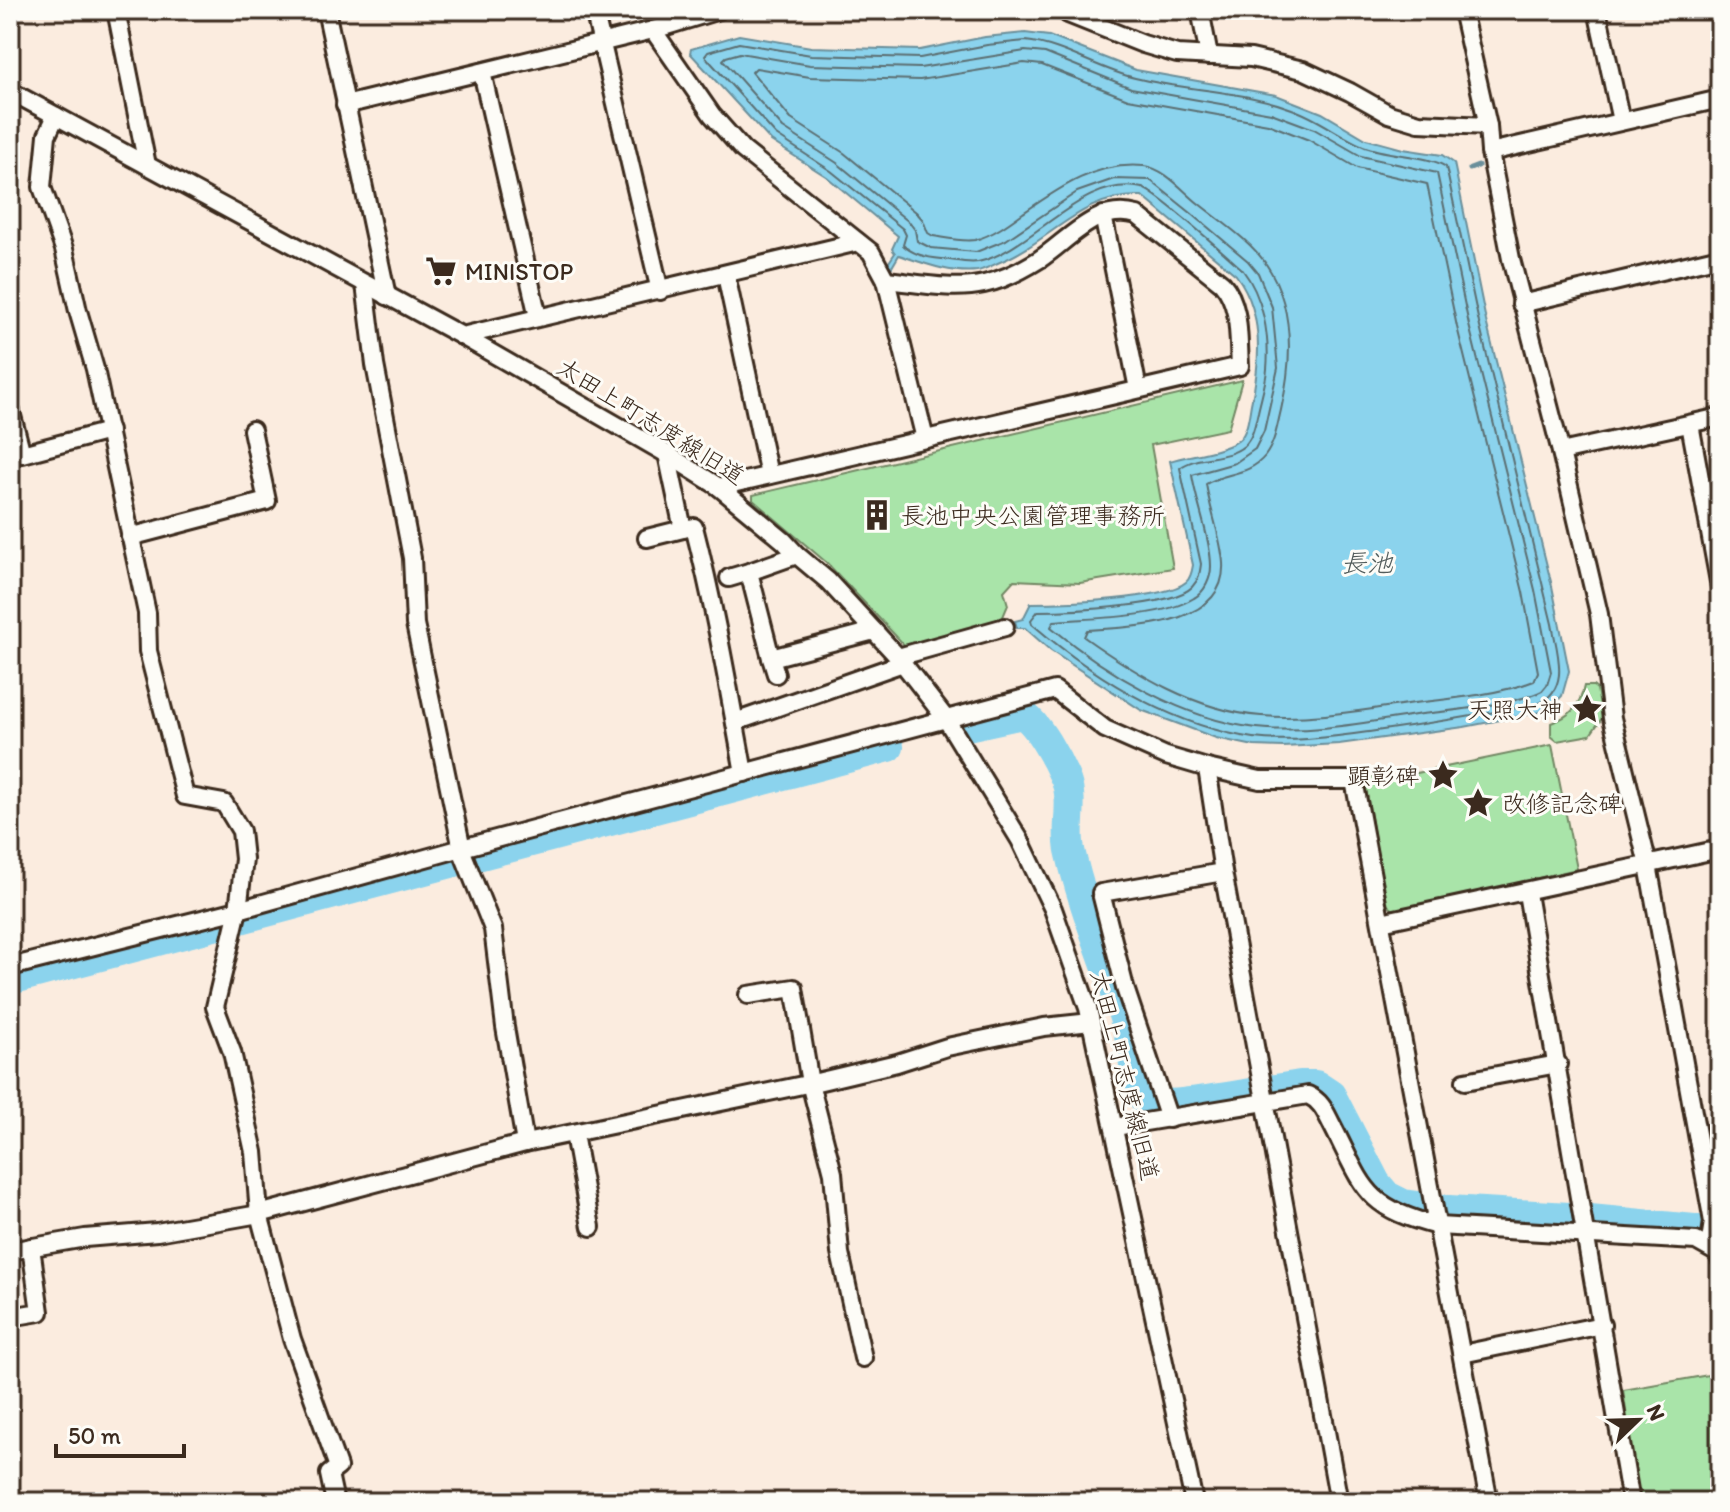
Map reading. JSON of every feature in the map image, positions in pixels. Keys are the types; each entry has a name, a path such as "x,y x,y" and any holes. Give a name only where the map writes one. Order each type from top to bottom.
{"street":[{"path":"116,10 147,165"},
{"path":"326,10 387,296"},
{"path":"594,10 660,291"},
{"path":"345,105 653,30 717,10"},
{"path":"1200,10 1209,56"},
{"path":"1115,1127 1166,1109 1263,1093 1308,1095 1316,1098 1365,1189 1377,1202 1404,1217 1436,1214 1585,1223 1696,1241 1713,1249 1713,1222 1648,865 1612,718 1599,614 1561,452 1521,304 1490,152 1488,126 1462,10"},
{"path":"1597,10 1621,121"},
{"path":"1068,12 1143,44 1177,54 1251,58 1303,70 1389,114 1419,123 1488,126"},
{"path":"653,30 712,115 743,150 871,252 886,280 925,439"},
{"path":"482,72 538,317"},
{"name":"太田上町志度線旧道","path":"10,91 462,336 719,487 828,581 901,660 946,719 1020,840 1053,909 1091,1022 1194,1502"},
{"path":"1490,152 1720,99"},
{"path":"56,116 47,135 42,187 64,249 109,431 147,613 148,651 185,796 224,803 241,831 244,859 238,910 215,1007 232,1052 251,1138 259,1214 292,1339 338,1467 329,1474 335,1502"},
{"path":"719,487 1240,366 1236,313 1230,292 1137,215 1124,211 1103,215 1083,225 1040,259 986,284 936,285 886,280"},
{"path":"1103,215 1138,389"},
{"path":"462,336 858,242"},
{"path":"1521,304 1720,257"},
{"path":"726,275 769,475"},
{"path":"365,284 375,365 412,558 415,624 464,856 493,929 505,1027 525,1143"},
{"path":"10,408 16,455 109,431"},
{"path":"1561,452 1720,417"},
{"path":"1690,424 1720,587"},
{"path":"130,537 267,501 252,430"},
{"path":"667,454 683,529"},
{"path":"647,538 694,527 719,631 744,773"},
{"path":"729,578 797,555"},
{"path":"749,572 773,666 874,631"},
{"path":"735,722 901,660 1005,627"},
{"path":"10,967 464,856 744,773 1055,690 1105,729 1166,756 1260,780 1354,780 1489,1502"},
{"path":"1207,768 1223,872 1339,1502"},
{"path":"1381,922 1720,849"},
{"path":"1166,1109 1125,988 1101,893 1223,872"},
{"path":"1527,893 1631,1502"},
{"path":"748,995 794,988 810,1083 833,1173 840,1253 863,1358"},
{"path":"10,1251 85,1238 157,1232 259,1214 525,1143 810,1083 897,1063 947,1047 1044,1027 1091,1022"},
{"path":"1465,1081 1558,1064"},
{"path":"574,1134 591,1227"},
{"path":"10,1317 40,1312 31,1247"},
{"path":"1462,1354 1602,1325"}],"green space":[{"path":"1242,380 1228,429 1151,445 1173,568 1080,583 1014,580 1004,591 1008,605 1000,624 908,649 827,563 753,500 753,495"},
{"path":"1584,686 1597,689 1602,718 1590,735 1557,741 1551,736 1551,723 1573,710"},
{"path":"1552,745 1577,869 1395,911 1386,904 1364,777 1377,777 1378,781"},
{"path":"1720,1373 1720,1502 1639,1502 1623,1390"}],"water":[{"name":"長池","path":"1025,33 1049,36 1136,70 1276,95 1322,113 1366,139 1442,155 1454,163 1486,321 1552,586 1569,671 1562,696 1552,706 1541,712 1464,727 1339,744 1254,746 1216,738 1141,710 1051,651 1025,628 1017,628 1015,621 1023,619 1031,603 1136,597 1175,588 1189,578 1193,565 1170,461 1226,447 1240,439 1245,431 1257,371 1258,337 1252,305 1245,289 1236,275 1142,196 1120,197 1084,210 1018,253 980,270 947,269 899,255 892,267 887,265 895,253 892,249 898,236 827,177 771,141 690,53 691,49 739,35 811,47 920,50 985,37"}],"waterway":[{"path":"1470,169 1478,166"},
{"path":"967,726 1022,714 1041,733 1062,770 1068,787 1069,841 1076,874 1129,1035 1138,1083 1144,1099 1149,1103 1177,1103 1316,1085 1331,1095 1376,1183 1387,1196 1403,1204 1694,1229 1720,1237"},
{"path":"10,980 889,747"}],"place":[{"name":"MINISTOP","path":"441,271"},
{"name":"長池中央公園管理事務所","path":"877,515"},
{"name":"天照大神","path":"1587,709"},
{"name":"顕彰碑","path":"1443,775"},
{"name":"改修記念碑","path":"1478,803"}]}
